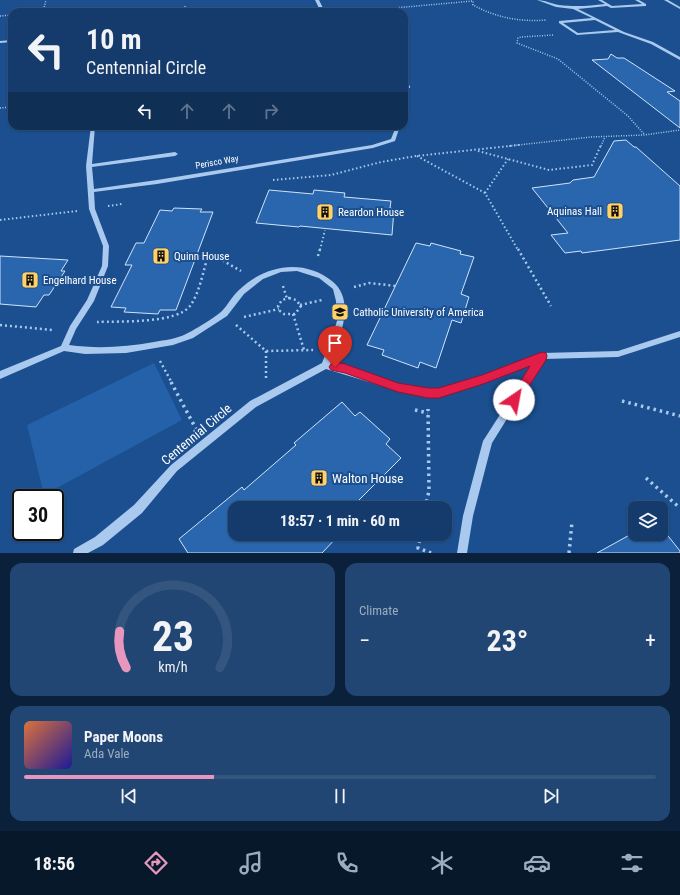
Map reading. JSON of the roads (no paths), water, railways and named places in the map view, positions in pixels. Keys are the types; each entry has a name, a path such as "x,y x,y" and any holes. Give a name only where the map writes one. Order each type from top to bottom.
{"street":[{"path":"539,0 556,6 574,8 608,5"},
{"path":"600,0 611,7 645,5 637,0"},
{"path":"666,0 680,8"},
{"path":"574,8 619,31 652,44 680,59"},
{"path":"597,19 560,22 577,34 619,31"},
{"path":"64,348 73,328 90,301 105,266 106,246 92,209 88,166 92,130"},
{"name":"Perisco Way","path":"91,191 157,182 373,146 393,140 397,130"},
{"path":"88,166 176,154"},
{"path":"0,375 64,348 85,351 126,350 152,347 174,342 190,336 224,314 241,292 261,277 280,270 297,269 320,276 336,288 339,296 341,321 332,350 325,365 345,369 398,388 428,393 439,393 483,380 542,356 618,354 680,334"},
{"path":"462,553 468,516 488,440 542,356"},
{"name":"Centennial Circle","path":"78,553 99,541 138,509 174,468 253,404 325,365"}],"place":[{"name":"Aquinas Hall","path":"615,211"},
{"name":"Reardon House","path":"325,212"},
{"name":"Quinn House","path":"161,256"},
{"name":"Engelhard House","path":"30,280"},
{"name":"Catholic University of America","path":"340,312"},
{"name":"Walton House","path":"319,478"}]}
